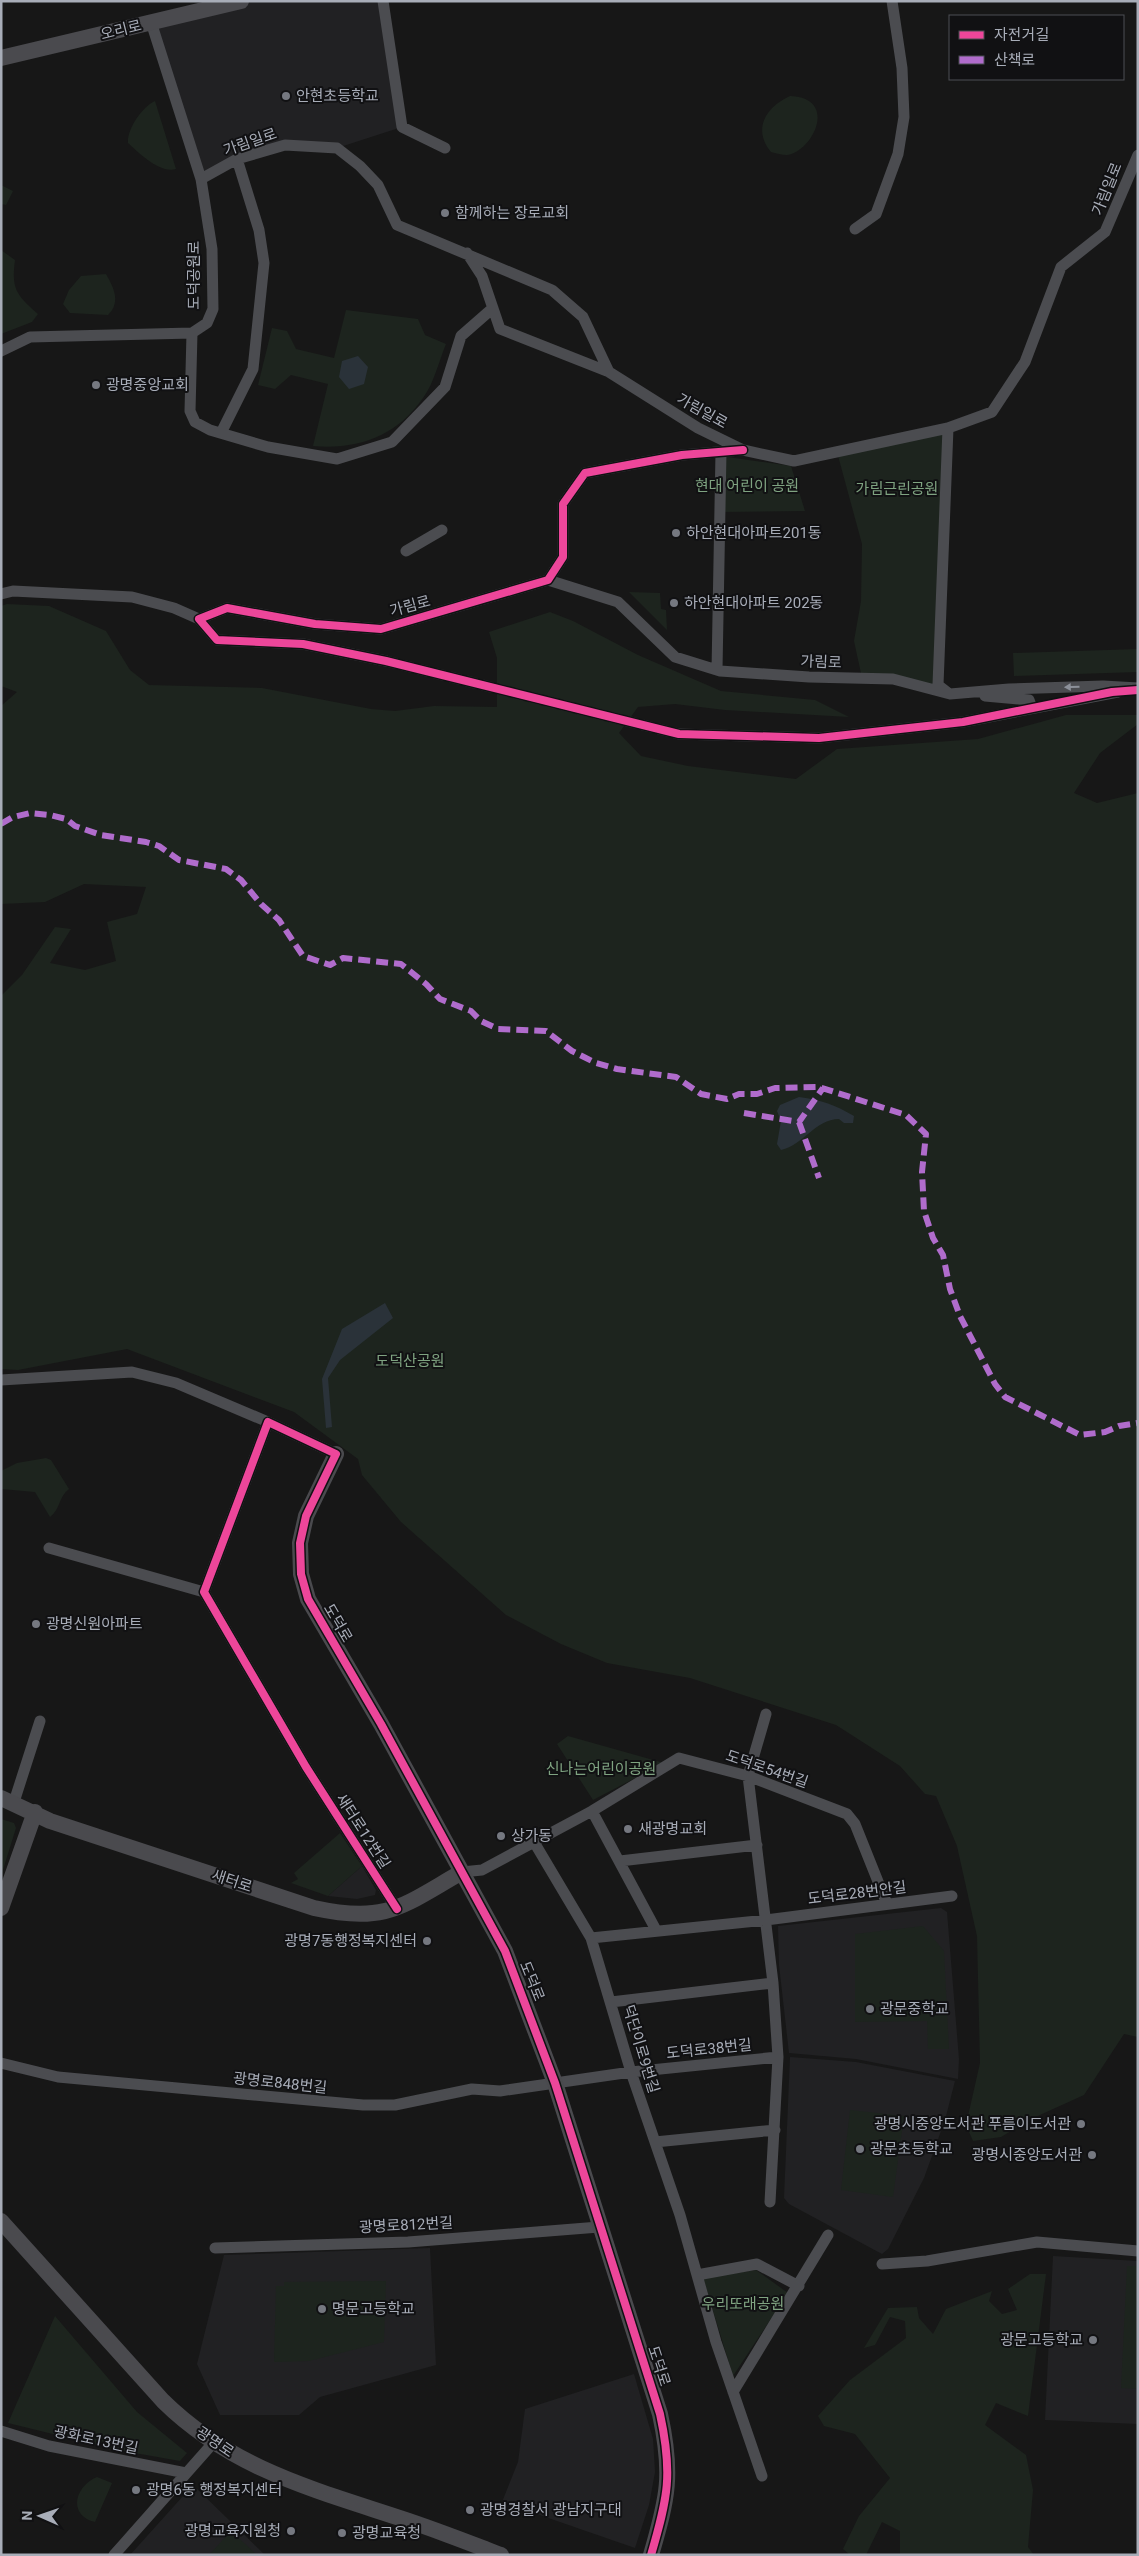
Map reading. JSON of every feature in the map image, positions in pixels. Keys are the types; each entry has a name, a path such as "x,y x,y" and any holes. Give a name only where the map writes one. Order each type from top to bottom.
{"street":[{"name":"오리로","path":"1,58 241,1"},
{"path":"383,1 402,127 445,148"},
{"path":"856,229 876,214 898,154 904,117 902,68 892,1"},
{"name":"도덕공원로","path":"151,22 201,179 212,249 213,309 207,323 192,333"},
{"name":"가림일로","path":"201,179 237,159 286,145 337,148 360,166 378,185 397,225 552,290 583,317 609,372 698,428 743,450 794,462 948,428 992,412 1025,362 1061,267 1106,232 1138,155"},
{"path":"221,433 253,369 264,262 259,230 237,159"},
{"path":"467,253 482,276 500,330 609,372"},
{"path":"1,351 30,337 192,333 190,411 195,422 221,433 268,447 337,459 392,442 445,387 461,336 493,308"},
{"path":"948,428 938,685 950,694 1029,700 1032,708"},
{"path":"548,580 563,557 563,504 585,473 682,455 743,450"},
{"path":"717,670 721,452"},
{"path":"406,551 442,530"},
{"name":"가림로","path":"199,619 227,608 315,624 381,629 548,580 595,593 618,602 675,657 717,670 809,677 894,679 950,694"},
{"path":"1,594 13,591 132,597 174,608 199,619 216,640 303,644 386,661"},
{"path":"950,694 1019,688 1103,686 1138,689"},
{"path":"679,734 819,738 963,722 1112,692 1138,689"},
{"path":"1,1380 132,1372 176,1383 268,1422 336,1454"},
{"path":"49,1548 204,1592 268,1422"},
{"name":"도덕로","path":"336,1454 306,1516 300,1543 301,1574 308,1599 381,1724 506,1952 555,2083 665,2436 668,2482 666,2504 651,2555"},
{"name":"새터로12번길","path":"204,1592 306,1767 397,1909"},
{"path":"766,1714 748,1776 773,1983 778,2057 770,2202"},
{"path":"8,1800 40,1721"},
{"name":"도덕로54번길","path":"462,1872 482,1870 592,1811 679,1758 748,1776 847,1814 855,1824 887,1904"},
{"name":"새터로","path":"8,1800 50,1820 314,1908 360,1915 381,1914 397,1909 462,1872"},
{"path":"592,1811 656,1930"},
{"path":"1,1908 36,1812"},
{"name":"덕단이로9번길","path":"534,1842 591,1938 631,2072 655,2142 733,2392 762,2476"},
{"path":"620,1861 757,1845"},
{"name":"도덕로28번안길","path":"591,1938 766,1920 952,1896"},
{"path":"610,2002 773,1983"},
{"name":"도덕로38번길","path":"555,2083 631,2072 778,2057"},
{"name":"광명로848번길","path":"1,2063 58,2077 363,2105 395,2105 472,2089 500,2091 555,2083"},
{"path":"655,2142 775,2130"},
{"name":"광명로","path":"1,2221 163,2401 181,2418 214,2442 247,2462 282,2479 416,2523 501,2555"},
{"name":"광명로812번길","path":"215,2248 408,2242 599,2227"},
{"path":"733,2392 799,2286 828,2235"},
{"path":"882,2264 927,2261 1037,2242 1138,2251"},
{"path":"697,2275 757,2264 799,2286"},
{"name":"광화로13번길","path":"1,2431 49,2446 186,2473"},
{"path":"114,2555 214,2442"}],"shaded area":[{"name":"안현초등학교","path":"241,1 383,1 402,127 337,148 285,145 201,179 151,22"},
{"path":"358,356 368,367 364,384 349,389 339,377 342,361"},
{"path":"799,1097 822,1101 841,1109 854,1116 853,1123 844,1123 839,1119 823,1123 796,1143 781,1150 777,1144 781,1121 777,1111 780,1105"},
{"path":"385,1303 393,1318 340,1360 328,1378 332,1427 326,1428 322,1379 342,1329"},
{"path":"362,1866 376,1890 375,1895 357,1899 328,1896"},
{"name":"광문중학교","path":"941,1908 947,1912 959,2059 958,2079 856,2059 789,2053 779,1965 778,1926"},
{"name":"광문초등학교","path":"790,2057 856,2062 955,2081 945,2120 924,2178 888,2249 882,2254 789,2204 784,2198"},
{"name":"명문고등학교","path":"430,2248 436,2365 320,2397 299,2415 220,2415 197,2364 224,2255"},
{"name":"광문고등학교","path":"1053,2256 1138,2261 1138,2424 1045,2420"},
{"path":"634,2374 653,2439 655,2472 649,2505 635,2548 502,2502 518,2462 525,2409"},
{"path":"193,2485 265,2555 130,2555"}],"green space":[{"path":"790,96 805,99 814,105 817,114 817,125 812,135 797,151 787,155 771,152 765,143 763,135 762,127 764,120 774,106"},
{"path":"155,101 176,169 170,170 157,166 128,143 130,131 136,119 145,108"},
{"path":"1,185 13,191 6,205 1,204"},
{"path":"1,250 15,260 14,278 17,291 25,302 38,314 32,322 1,334"},
{"path":"106,274 112,284 115,295 114,305 108,315 70,313 63,304 69,290 81,276"},
{"path":"346,310 418,319 425,335 446,344 427,392 413,411 401,422 389,431 361,443 330,447 313,446 328,384 291,375 275,389 258,385 272,328 287,331 296,349 334,358"},
{"name":"가림근린공원","path":"948,428 938,685 862,678 854,641 861,601 862,544 837,452"},
{"name":"현대 어린이 공원","path":"721,456 791,466 805,511 720,512"},
{"path":"629,592 660,593 661,609 666,610 667,630"},
{"name":"도덕산공원","path":"7,604 49,606 106,631 130,670 149,685 262,688 371,709 395,711 434,706 497,707 497,658 489,632 550,612 573,621 638,655 721,691 815,700 849,717 725,710 675,704 638,707 619,733 641,756 688,766 796,779 837,749 978,739 1066,715 1138,715 1138,724 1100,753 1074,793 1097,803 1138,793 1138,2037 1124,2034 1084,2095 1031,2119 1001,2137 973,2141 966,2125 980,2063 977,1936 957,1846 936,1796 925,1794 900,1766 836,1725 690,1678 607,1663 561,1644 506,1615 401,1522 362,1475 358,1459 294,1412 127,1349 18,1370 1,1369 1,996 22,975 55,927 71,929 50,963 85,970 116,961 107,922 137,914 146,887 84,884 45,902 1,904 1,706 17,692 1,686 1,606"},
{"path":"1138,649 1138,672 1014,676 1013,653"},
{"path":"46,1458 51,1460 69,1489 63,1495 56,1511 50,1517 35,1492 1,1489 1,1471 17,1463"},
{"name":"신나는어린이공원","path":"568,1736 664,1763 593,1800 557,1744"},
{"path":"1,1819 14,1823 16,1828 2,1873"},
{"path":"340,1833 362,1866 328,1896 291,1883 298,1879 294,1873"},
{"path":"923,1926 944,1951 949,2049 928,2049 927,2021 855,2022 855,1934"},
{"path":"850,2110 904,2116 893,2197 841,2190"},
{"path":"1127,2266 1138,2266 1138,2389 1121,2388"},
{"name":"우리또래공원","path":"756,2270 788,2293 733,2376 703,2278"},
{"path":"1030,2274 1046,2274 1028,2416 996,2403 985,2425 1026,2455 1033,2490 1028,2547 1034,2555 900,2555 900,2531 882,2522 866,2555 850,2555 843,2549 859,2516 890,2478 855,2434 824,2426 818,2416 850,2380 906,2338 905,2321 890,2317 875,2345 864,2348 888,2308 917,2307 919,2318 933,2334 946,2309 992,2291 989,2301 1002,2314 1017,2310 1008,2289"},
{"path":"386,2281 384,2342 309,2361 274,2362 276,2286 284,2286 284,2282"},
{"path":"55,2316 137,2412 187,2453 180,2461 118,2450 8,2423"},
{"path":"97,2477 112,2483 95,2522 80,2513 77,2500 83,2487"},
{"path":"231,2531 257,2555 209,2555"}],"tunnel":[{"path":"386,661 679,734"}],"marked path":[{"path":"1,824 13,817 30,813 50,815 66,819 75,826 101,835 146,842 159,846 179,860 226,869 241,880 261,904 279,920 303,956 330,965 343,958 401,964 426,984 440,999 471,1011 481,1021 498,1029 546,1031 572,1051 596,1063 617,1069 676,1077 701,1094 727,1099 739,1094 757,1094 775,1088 819,1087 906,1115 926,1134 922,1172 924,1211 933,1238 943,1255 950,1289 960,1316 995,1384 1005,1397 1080,1435 1105,1432 1119,1426 1138,1423"},
{"path":"744,1113 799,1122 823,1088"},
{"path":"799,1122 819,1178"}],"cycle path":[{"path":"743,450 682,455 585,473 563,504 563,557 548,580 381,629 315,624 227,608 199,619 217,640 303,644 386,661 679,734 819,738 963,722 1112,692 1138,690"},
{"path":"397,1909 306,1767 204,1592 268,1422 336,1454 306,1516 300,1543 301,1574 308,1599 381,1724 505,1951 555,2083 660,2414 666,2453 667,2485 665,2501 651,2555"}],"place":[{"name":"안현초등학교","path":"286,96"},
{"name":"함께하는 장로교회","path":"445,213"},
{"name":"광명중앙교회","path":"96,385"},
{"name":"하안현대아파트201동","path":"676,533"},
{"name":"하안현대아파트 202동","path":"674,603"},
{"name":"광명신원아파트","path":"36,1624"},
{"name":"새광명교회","path":"628,1829"},
{"name":"상가동","path":"501,1836"},
{"name":"광명7동행정복지센터","path":"427,1941"},
{"name":"광문중학교","path":"870,2009"},
{"name":"광명시중앙도서관 푸름이도서관","path":"1081,2124"},
{"name":"광문초등학교","path":"860,2149"},
{"name":"광명시중앙도서관","path":"1092,2155"},
{"name":"명문고등학교","path":"322,2309"},
{"name":"광문고등학교","path":"1093,2340"},
{"name":"광명6동 행정복지센터","path":"136,2490"},
{"name":"광명경찰서 광남지구대","path":"470,2510"},
{"name":"광명교육지원청","path":"291,2531"},
{"name":"광명교육청","path":"342,2533"}]}
